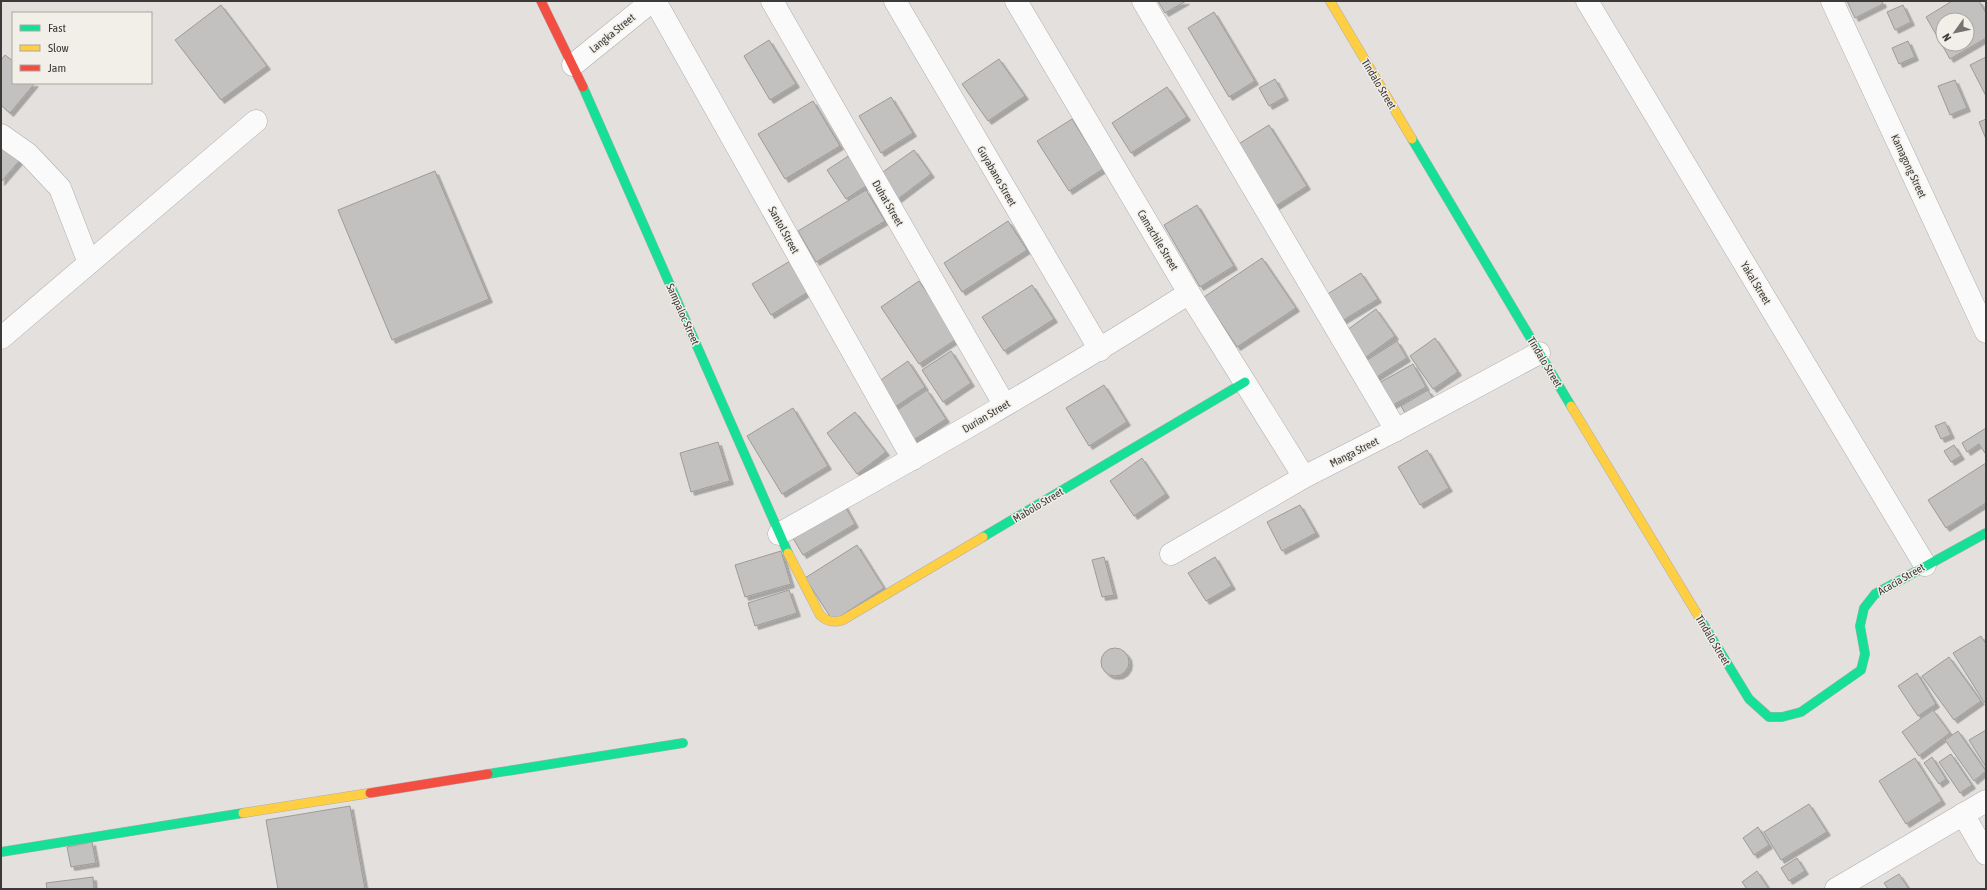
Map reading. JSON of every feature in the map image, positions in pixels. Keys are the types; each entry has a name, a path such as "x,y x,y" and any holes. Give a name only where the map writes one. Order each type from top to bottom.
{"street":[{"name":"Sampaloc Street","path":"541,1 573,65 779,534 820,615 829,622"},
{"name":"Langka Street","path":"573,65 654,1"},
{"name":"Santol Street","path":"654,1 913,459"},
{"name":"Duhat Street","path":"772,1 1004,404"},
{"name":"Guyabano Street","path":"895,1 1100,350"},
{"name":"Camachile Street","path":"1016,1 1189,293 1304,477"},
{"path":"1143,1 1396,430"},
{"name":"Tindalo Street","path":"1330,1 1539,353 1749,700 1769,717"},
{"name":"Yakal Street","path":"1587,1 1925,565"},
{"name":"Kamagong Street","path":"1832,1 1986,332"},
{"path":"1,338 256,121"},
{"path":"1,135 28,154 60,188 89,263"},
{"name":"Durian Street","path":"779,534 913,459 1004,404 1100,350 1189,293"},
{"name":"Manga Street","path":"1171,554 1304,477 1396,430 1539,353"},
{"name":"Mabolo Street","path":"829,622 836,623 843,620 1244,382"},
{"name":"Acacia Street","path":"1769,717 1782,717 1801,712 1861,670 1865,654 1860,626 1864,608 1875,594 1925,565 1986,533"},
{"path":"1,852 683,743"},
{"path":"1836,889 1986,801"},
{"path":"1963,814 1986,854"}],"building":[{"path":"1158,1 1186,1 1165,13"},
{"path":"1847,1 1882,1 1883,4 1855,18"},
{"path":"1952,1 1979,1 1986,13 1986,38 1975,44 1975,12 1935,12 1935,33 1926,17"},
{"path":"221,5 267,66 221,100 175,40"},
{"path":"1903,5 1911,22 1895,30 1887,12"},
{"path":"1214,12 1255,81 1229,97 1188,28"},
{"path":"769,40 796,84 770,100 744,56"},
{"path":"1908,41 1915,57 1899,64 1892,48"},
{"path":"1946,52 1962,52 1950,59"},
{"path":"5,55 12,60 12,84 34,84 10,113 1,105 1,60"},
{"path":"1986,57 1986,96 1970,65"},
{"path":"999,59 1025,96 988,121 962,84"},
{"path":"1275,79 1285,97 1269,106 1259,88"},
{"path":"1955,80 1967,108 1950,115 1938,86"},
{"path":"1167,87 1187,117 1131,153 1112,123"},
{"path":"891,97 913,133 881,153 859,116"},
{"path":"813,101 840,146 785,179 758,134"},
{"path":"1072,119 1103,169 1069,191 1037,141"},
{"path":"1986,119 1986,139 1979,122"},
{"path":"1269,125 1307,186 1276,206 1237,145"},
{"path":"1,142 21,159 1,182"},
{"path":"914,150 931,174 898,199 880,174"},
{"path":"850,155 869,184 846,199 827,170"},
{"path":"435,171 489,299 392,340 338,210"},
{"path":"866,190 885,221 816,262 798,231"},
{"path":"1197,205 1234,266 1200,287 1164,225"},
{"path":"1008,221 1027,250 962,292 944,263"},
{"path":"1262,258 1296,308 1237,347 1204,297"},
{"path":"790,261 808,292 771,315 752,284"},
{"path":"1361,273 1378,299 1342,321 1326,295"},
{"path":"919,281 958,338 919,364 881,307"},
{"path":"1032,285 1054,319 1004,351 982,317"},
{"path":"1376,309 1395,336 1362,360 1343,333"},
{"path":"1435,338 1458,372 1433,389 1410,356"},
{"path":"1397,341 1407,358 1372,380 1361,364"},
{"path":"951,351 971,383 943,402 922,370"},
{"path":"908,361 925,387 892,409 875,384"},
{"path":"1413,364 1426,387 1391,406 1379,383"},
{"path":"1104,385 1127,422 1089,446 1066,408"},
{"path":"927,390 946,419 912,441 893,413"},
{"path":"1428,390 1436,404 1409,420 1401,406"},
{"path":"793,408 828,466 782,494 747,436"},
{"path":"855,412 886,452 857,474 827,433"},
{"path":"1945,422 1951,435 1941,439 1935,426"},
{"path":"1986,428 1986,452 1985,453 1979,444 1967,452 1962,443"},
{"path":"718,442 730,481 691,492 680,453"},
{"path":"1954,445 1961,456 1951,462 1944,451"},
{"path":"1427,450 1449,488 1420,505 1398,467"},
{"path":"1142,458 1166,494 1134,516 1110,481"},
{"path":"1986,463 1986,503 1946,528 1928,500"},
{"path":"841,499 855,524 803,555 788,530"},
{"path":"1300,505 1316,533 1282,551 1267,522"},
{"path":"857,545 884,588 833,621 805,578"},
{"path":"781,551 791,584 745,597 735,565"},
{"path":"1104,557 1114,595 1102,597 1092,560"},
{"path":"1215,557 1232,586 1206,601 1188,573"},
{"path":"789,590 797,613 755,626 748,603"},
{"path":"1981,636 1986,644 1986,701 1984,702 1953,653"},
{"path":"1115,648 1125,652 1129,662 1125,672 1115,676 1105,672 1101,662 1105,652"},
{"path":"1949,657 1981,701 1954,720 1922,676"},
{"path":"1917,673 1936,704 1918,716 1898,686"},
{"path":"1933,710 1950,733 1919,756 1902,732"},
{"path":"1986,730 1986,767 1969,740"},
{"path":"1958,731 1986,771 1974,781 1945,740"},
{"path":"1951,754 1972,785 1960,793 1939,762"},
{"path":"1932,757 1946,779 1939,784 1924,763"},
{"path":"1915,758 1942,801 1906,824 1879,781"},
{"path":"1809,804 1827,832 1781,860 1764,832"},
{"path":"350,806 365,889 278,889 266,820"},
{"path":"1758,827 1769,845 1754,855 1743,838"},
{"path":"92,842 96,863 71,867 67,847"},
{"path":"1797,858 1805,871 1789,881 1781,868"},
{"path":"1757,871 1769,889 1747,889 1742,882"},
{"path":"1899,874 1909,889 1888,889 1884,883"},
{"path":"93,877 94,889 47,889 46,883"}],"traffic: fast":[{"path":"583,87 788,553"},
{"path":"1412,139 1571,406"},
{"path":"983,537 1245,382"},
{"path":"1699,617 1749,699 1769,717 1782,717 1801,712 1861,670 1865,654 1860,626 1864,608 1875,594 1986,533"},
{"path":"488,774 683,743"},
{"path":"1,852 243,813"}],"traffic: slow":[{"path":"1330,1 1412,139"},
{"path":"1571,406 1699,617"},
{"path":"788,553 820,615 828,620 837,621 843,620 983,537"},
{"path":"243,813 370,793"}],"traffic: jam":[{"path":"541,1 583,87"},
{"path":"370,793 488,774"}]}
